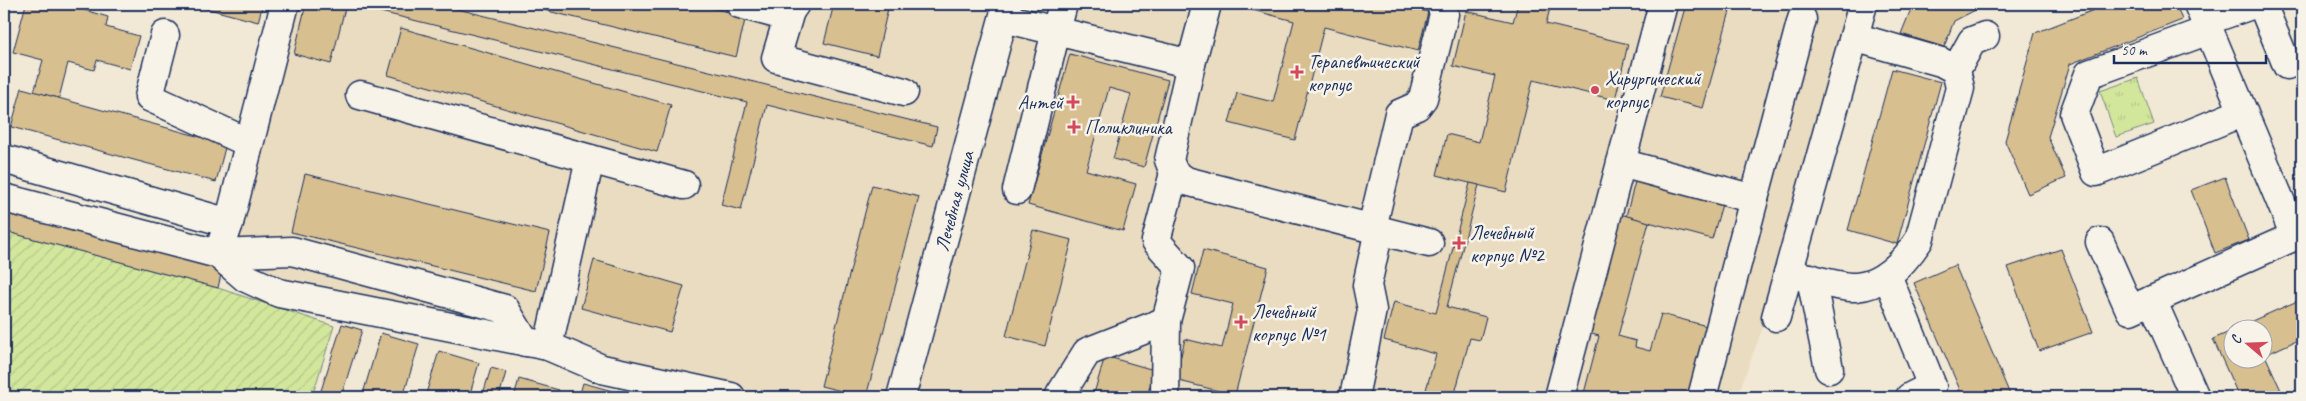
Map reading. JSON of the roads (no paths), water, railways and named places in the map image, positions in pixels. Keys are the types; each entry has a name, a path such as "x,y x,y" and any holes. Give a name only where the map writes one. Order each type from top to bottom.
{"street":[{"path":"218,254 229,223 285,4"},
{"path":"740,4 773,13 792,7"},
{"path":"1017,190 1063,4"},
{"path":"1207,4 1169,160 1174,173 1186,182 1429,243"},
{"path":"1354,397 1372,310 1367,285 1399,114 1417,106 1426,88 1444,14 1441,4"},
{"path":"1559,397 1663,4"},
{"path":"1776,317 1800,275 1863,4"},
{"path":"2243,112 2096,172 2074,114 2089,74 2204,18 2254,4"},
{"path":"2262,4 2286,65"},
{"path":"792,7 776,58 904,92"},
{"path":"1006,11 1056,31 1191,64"},
{"name":"Лечебная улица","path":"901,397 1006,11"},
{"path":"2100,242 2130,310 2295,236 2204,18"},
{"path":"1702,397 1802,19"},
{"path":"165,35 149,97 249,143"},
{"path":"1800,275 1854,288 1865,286 1887,275 1909,256 1919,240 1960,88 1956,70 1972,41 1985,36"},
{"path":"1854,37 1940,62 1956,70"},
{"path":"360,95 684,185"},
{"path":"4,159 229,223"},
{"path":"536,344 590,159"},
{"path":"1621,163 1754,199"},
{"path":"1166,397 1166,321 1180,268 1156,241 1174,173"},
{"path":"4,198 218,254 292,251 506,309 536,344"},
{"path":"218,254 246,278 279,293 536,344 602,369 731,397"},
{"path":"1800,275 1829,368"},
{"path":"1887,275 1932,386 1910,397"},
{"path":"2152,300 2195,397"},
{"path":"1060,395 1087,352 1166,321"}],"place":[{"name":"Терапевтический корпус","path":"1297,72"},
{"name":"Хирургический корпус","path":"1595,90"},
{"name":"Антей","path":"1073,102"},
{"name":"Поликлиника","path":"1074,127"},
{"name":"Лечебный корпус №2","path":"1459,243"},
{"name":"Лечебный корпус №1","path":"1241,322"}]}
